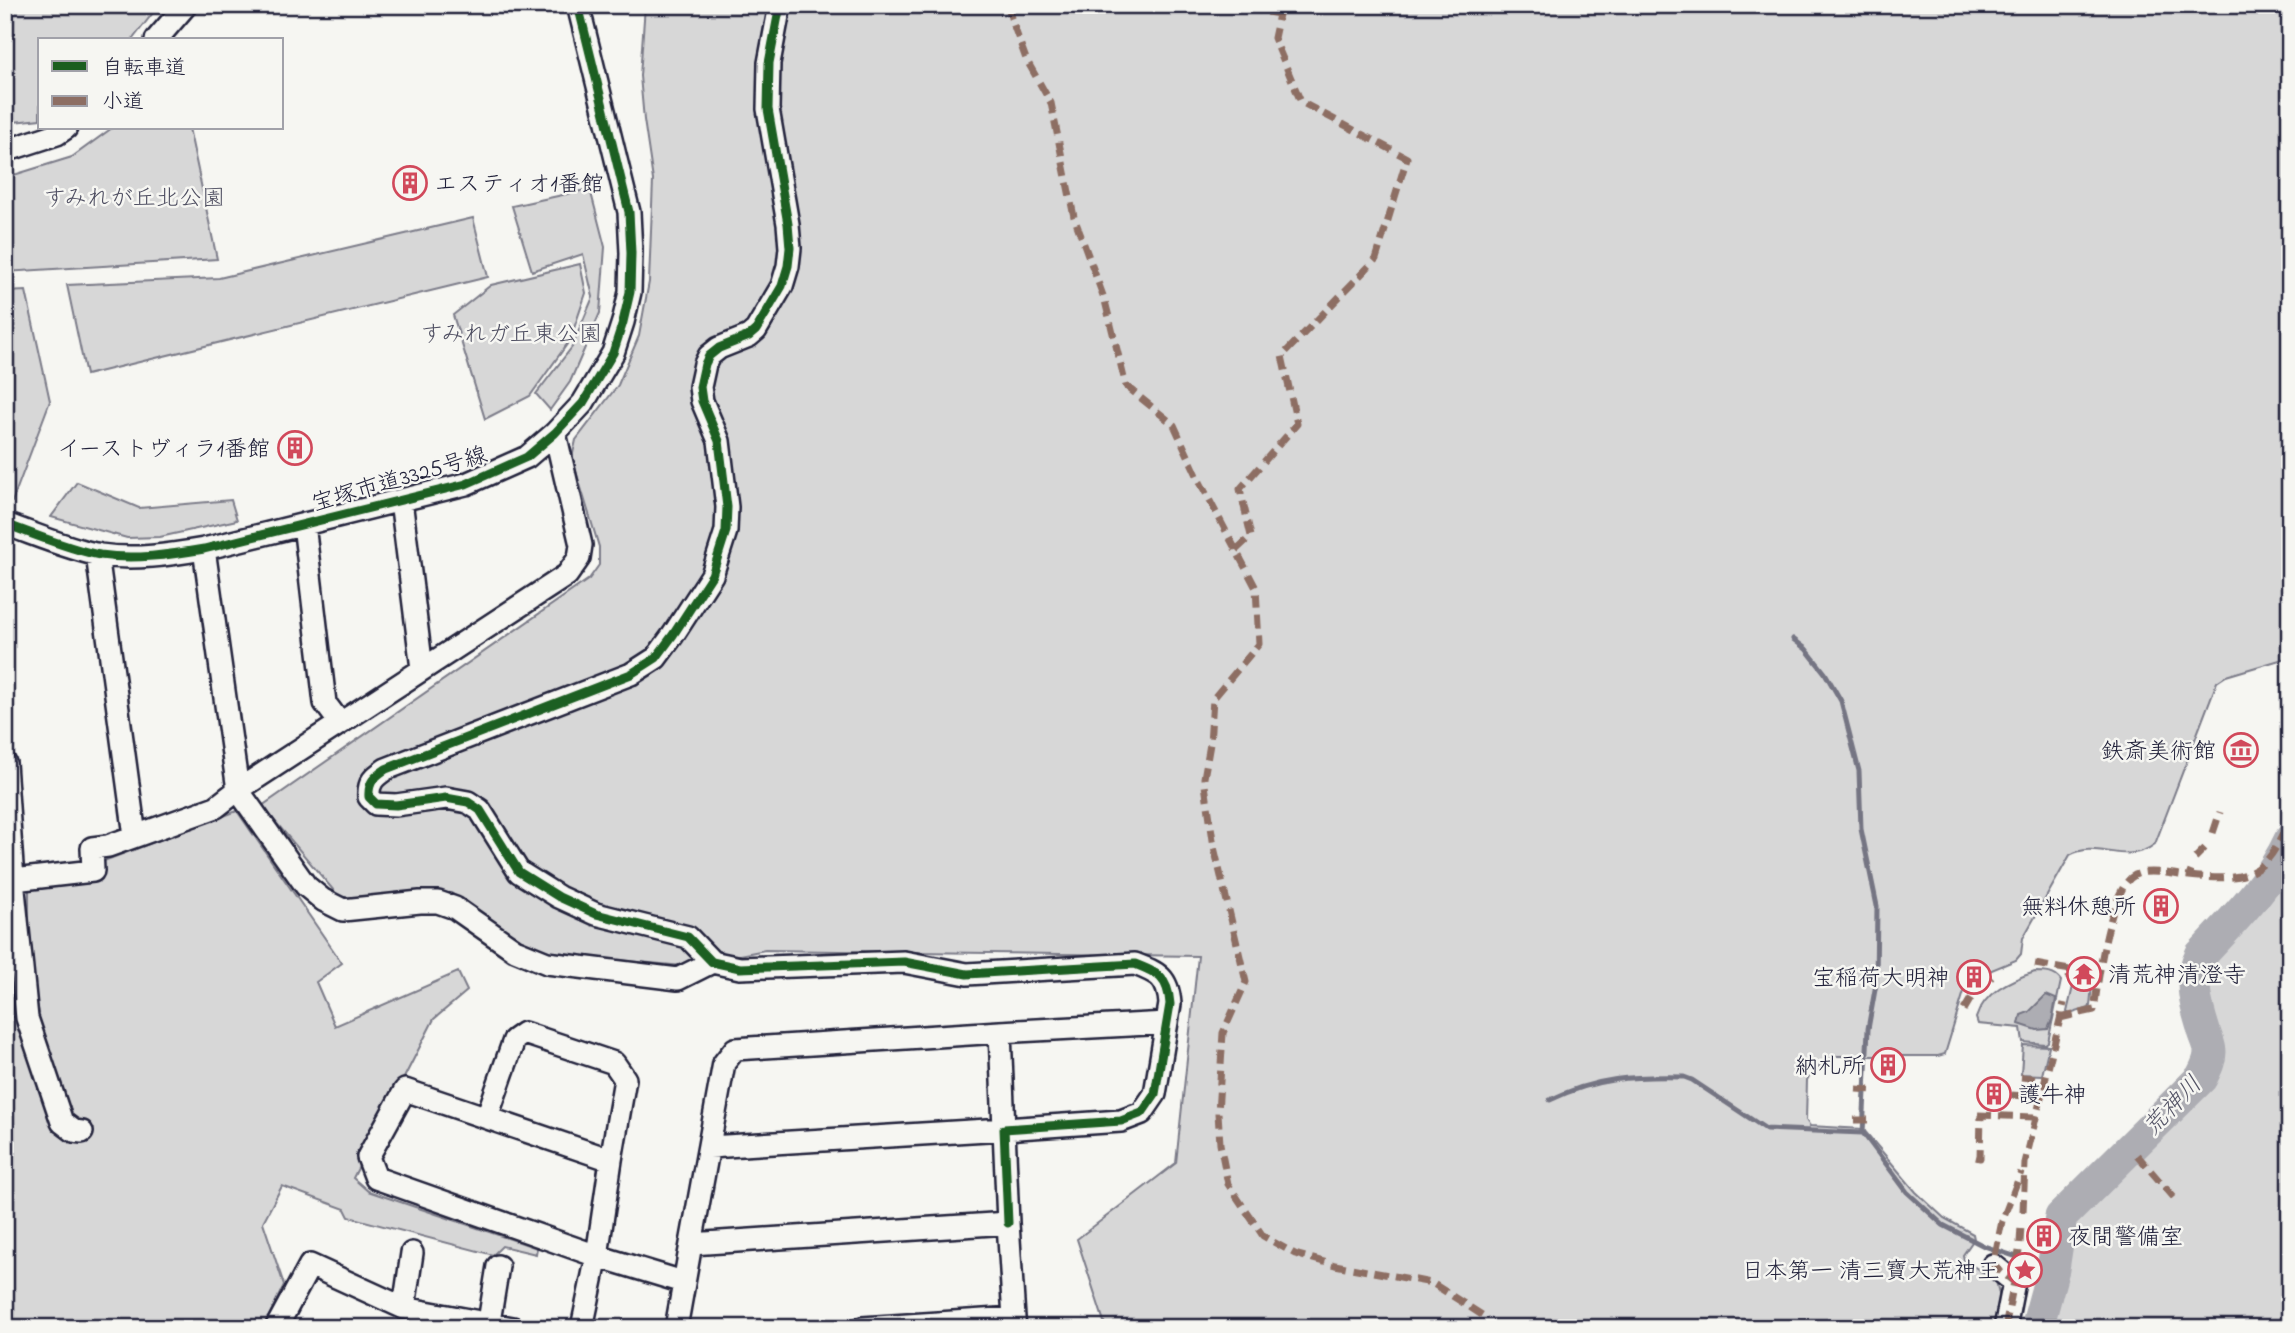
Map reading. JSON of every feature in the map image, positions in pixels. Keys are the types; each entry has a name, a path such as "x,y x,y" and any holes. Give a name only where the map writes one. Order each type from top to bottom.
{"street":[{"path":"158,38 186,5"},
{"name":"宝塚市道3325号線","path":"5,524 97,554 131,558 167,556 466,484 527,457 555,433 583,403 603,372 620,332 629,292 629,212 578,5"},
{"path":"709,1147 1121,1121 1142,1113 1155,1094 1170,1004 1169,990 1158,974 1135,964 967,974 904,962 740,968 712,962 688,937 596,914 559,897 519,872 480,810 468,803 446,798 396,805 376,804 369,797 368,786 386,769 631,674 656,657 712,575 726,531 726,506 719,441 702,401 702,374 709,356 719,348 749,336 756,330 782,286 788,266 788,224 768,108 769,63 780,5"},
{"path":"5,151 63,130"},
{"path":"9,881 93,871 92,848 108,846 216,807 567,575 579,558 581,545 555,433"},
{"path":"401,500 422,669"},
{"path":"304,524 325,703 340,723"},
{"path":"204,549 238,790 306,886 323,900 343,910 438,902 455,908 515,950 547,963 678,979 712,962"},
{"path":"97,554 135,836"},
{"path":"5,763 9,881 27,1018 62,1122 74,1131 82,1132"},
{"path":"676,1328 724,1063 735,1049 1167,1023"},
{"path":"862,1328 1014,1323 1000,1032"},
{"path":"487,1116 514,1040 524,1033 614,1063 625,1079 597,1256 582,1328"},
{"path":"611,1160 405,1090 368,1157 376,1178 597,1256 683,1282"},
{"path":"691,1244 1008,1223"},
{"path":"404,1308 412,1253"},
{"path":"276,1328 310,1265 404,1308 513,1328"},
{"path":"1993,1265 2014,1282 2005,1328"},
{"path":"488,1325 498,1266"}],"green space":[{"path":"5,5 159,5 134,38 38,38 38,119 5,123"},
{"path":"645,5 2290,5 2290,657 2226,676 2217,682 2155,844 2133,853 2091,850 2070,855 2023,938 2021,954 2016,960 1987,972 1974,970 1966,977 1966,985 1945,1054 1834,1056 1811,1073 1807,1080 1806,1120 1810,1126 1863,1129 1916,1192 1944,1218 1973,1234 1974,1239 1963,1255 1964,1260 1996,1281 2001,1302 1997,1328 1106,1328 1077,1239 1176,1163 1198,956 765,950 683,966 540,953 451,893 340,898 262,806 589,579 599,565 599,547 572,458 576,440 618,385 639,336 649,282 653,180 640,76"},
{"name":"すみれが丘北公園","path":"109,130 189,130 217,259 5,272 5,175 17,174 72,157"},
{"path":"590,189 605,247 600,313 570,382 550,410 536,394 572,347 593,297 583,254 532,271 512,206"},
{"path":"473,218 488,277 86,375 67,285 219,278"},
{"name":"すみれガ丘東公園","path":"580,264 586,293 570,340 530,396 485,419 453,315 491,285"},
{"path":"26,291 50,401 12,502 5,501 5,292"},
{"path":"77,482 139,508 231,500 237,520 160,537 127,538 51,517"},
{"path":"237,811 342,963 316,982 335,1026 458,972 467,991 434,1019 353,1178 368,1191 537,1248 536,1254 502,1246 493,1255 349,1217 345,1209 282,1186 263,1222 284,1285 263,1328 5,1328 5,1018 39,1013 29,966 29,885 101,879 101,862"},
{"path":"2290,855 2290,1328 2044,1328 2072,1215 2127,1166 2200,1090 2216,1067 2217,1057 2202,1003 2199,978 2202,966 2249,911"},
{"path":"2035,972 2053,974 2061,981 2048,1042 2023,1042 2021,1028 1978,1024 1976,1018 1980,1009 1992,994 2007,983"},
{"path":"2074,982 2092,984 2090,1006 2070,1014 2067,1012"},
{"path":"2023,1045 2049,1046 2042,1075 2021,1074"}],"shaded area":[{"path":"2046,995 2056,999 2048,1029 2037,1030 2019,1024 2021,1015 2029,1012"}],"waterway":[{"path":"1793,639 1806,649 1825,673 1841,701 1859,771 1861,829 1877,906 1876,984 1868,1029 1863,1133 1907,1192 1943,1225 1984,1246 2053,1269"},
{"name":"荒神川","path":"2037,1328 2053,1269 2061,1217 2201,1078 2210,1052 2195,993 2197,964 2201,955 2238,915 2272,872 2290,840"},
{"path":"1550,1100 1600,1082 1648,1077 1684,1077 1766,1129 1863,1133"}],"marked path":[{"path":"1008,5 1026,59 1051,103 1074,217 1105,301 1126,386 1174,425 1201,484 1256,588 1259,644 1213,699 1210,744 1204,778 1214,847 1246,982 1223,1033 1218,1113 1220,1144 1228,1184 1263,1236 1295,1254 1335,1265 1432,1283 1482,1315 1480,1328"},
{"path":"1226,5 1279,14"},
{"path":"1236,550 1251,536 1240,489 1297,424 1282,356 1376,259 1407,158 1301,102 1274,38 1281,5"},
{"path":"2213,833 2220,812"},
{"path":"2189,876 2228,877 2255,870 2274,851 2290,816"},
{"path":"2195,858 2209,844"},
{"path":"2060,1018 2094,1010 2106,937 2118,898 2126,883 2141,873 2189,876 2191,871"},
{"path":"2035,964 2070,970 2069,980"},
{"path":"1964,1010 1974,993 1992,977"},
{"path":"2023,1212 2025,1163 2064,1003"},
{"path":"2021,1077 2045,1079"},
{"path":"1856,1089 1872,1090"},
{"path":"2011,1095 2040,1097"},
{"path":"1978,1115 2035,1117"},
{"path":"1976,1157 1980,1158 1981,1115"},
{"path":"1854,1120 1871,1120"},
{"path":"2137,1155 2176,1200"},
{"path":"2005,1328 2014,1282 1993,1265 2002,1221 2021,1172"},
{"path":"2020,1243 2021,1226"},
{"path":"2014,1282 2019,1251"}],"cycle path":[{"path":"5,524 65,546 100,555 139,557 204,549 466,484 527,457 555,433 583,403 613,353 630,292 629,212 578,5"},
{"path":"780,5 769,63 768,109 788,224 788,266 782,286 756,330 749,336 719,348 709,356 705,364 700,387 702,401 719,441 727,507 726,531 712,575 656,658 631,674 386,769 373,780 369,797 376,804 396,805 446,798 468,802 480,810 519,872 559,897 596,914 688,937 712,962 740,968 904,962 967,974 1135,964 1156,973 1167,988 1170,1004 1155,1094 1142,1113 1121,1121 1004,1129 1008,1223"}],"place":[{"name":"エスティオ1番館","path":"410,183"},
{"name":"イーストヴィラ1番館","path":"295,448"},
{"name":"鉄斎美術館","path":"2241,750"},
{"name":"無料休憩所","path":"2161,906"},
{"name":"清荒神清澄寺","path":"2084,974"},
{"name":"宝稲荷大明神","path":"1974,977"},
{"name":"納札所","path":"1888,1065"},
{"name":"護牛神","path":"1994,1094"},
{"name":"夜間警備室","path":"2044,1236"},
{"name":"日本第一 清三寶大荒神王","path":"2025,1270"}]}
